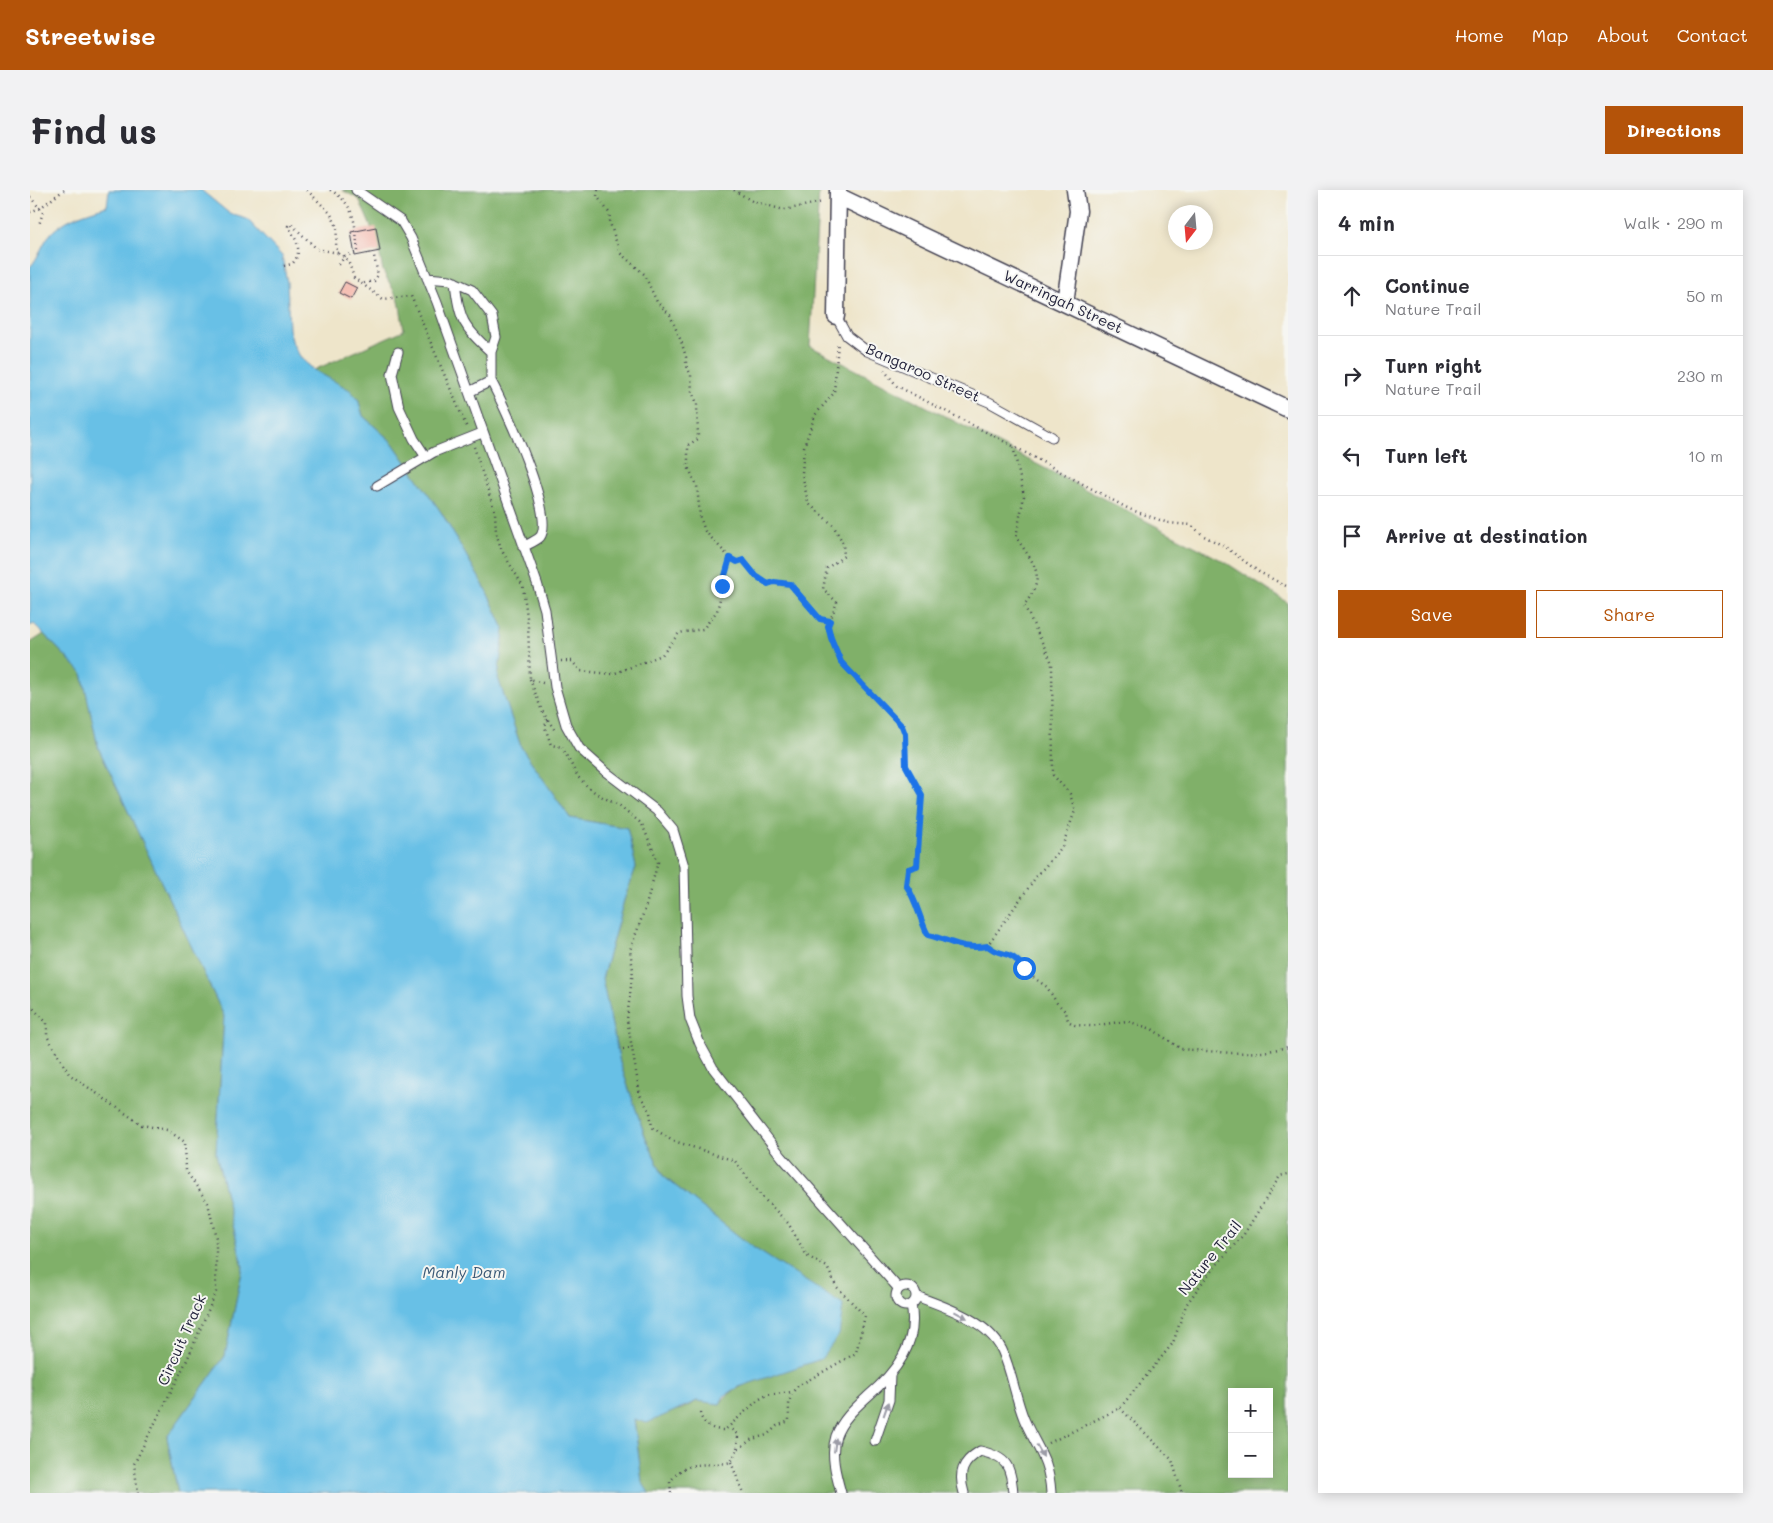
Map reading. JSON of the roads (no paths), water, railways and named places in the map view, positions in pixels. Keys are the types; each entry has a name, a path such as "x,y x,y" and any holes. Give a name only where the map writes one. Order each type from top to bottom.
{"street":[{"path":"1065,303 1078,211 1075,190"},
{"name":"Warringah Street","path":"838,193 1288,409"},
{"name":"Bangaroo Street","path":"836,316 838,193"}],"lane":[{"path":"356,190 402,221 412,238 469,392 482,433 498,472 545,610 555,687 566,725 579,748 606,772 657,811 673,830 684,866 687,996 690,1019 713,1068 782,1157 899,1289"},
{"path":"427,278 455,282 472,290 492,316 496,337 491,352 491,381 524,451 543,514 543,531 540,537 523,546"},
{"path":"455,282 458,310 470,332 491,352"},
{"name":"Bangaroo Street","path":"836,316 847,336 867,351 989,402 1052,436"},
{"path":"398,352 392,374 400,407 414,439 426,457"},
{"path":"469,392 491,381"},
{"path":"377,486 426,457 482,433"},
{"path":"911,1305 903,1306 898,1302 896,1295 899,1289 905,1286 911,1287 916,1296 966,1317 991,1334 1002,1350 1024,1418 1050,1474 1051,1493"},
{"path":"841,1493 835,1473 834,1453 836,1438 842,1424 855,1408 890,1375 910,1344 914,1318 911,1305 916,1296"},
{"path":"875,1441 889,1400 890,1375"},
{"path":"964,1493 960,1480 967,1460 980,1451 997,1455 1012,1470 1013,1493"}],"water":[{"name":"Manly Dam","path":"109,190 201,190 230,214 247,219 282,256 287,282 289,329 293,344 301,358 314,370 350,390 358,399 363,416 392,442 441,512 485,588 504,629 498,678 521,747 570,818 627,828 636,867 624,900 602,979 620,1063 645,1136 663,1176 751,1246 843,1305 839,1335 821,1359 739,1387 724,1396 720,1404 697,1401 647,1423 634,1419 642,1482 649,1493 178,1493 167,1437 225,1356 243,1267 216,1153 224,1016 98,747 82,673 34,624 30,626 30,267 36,260 48,237 60,225 75,217 107,206"}]}
